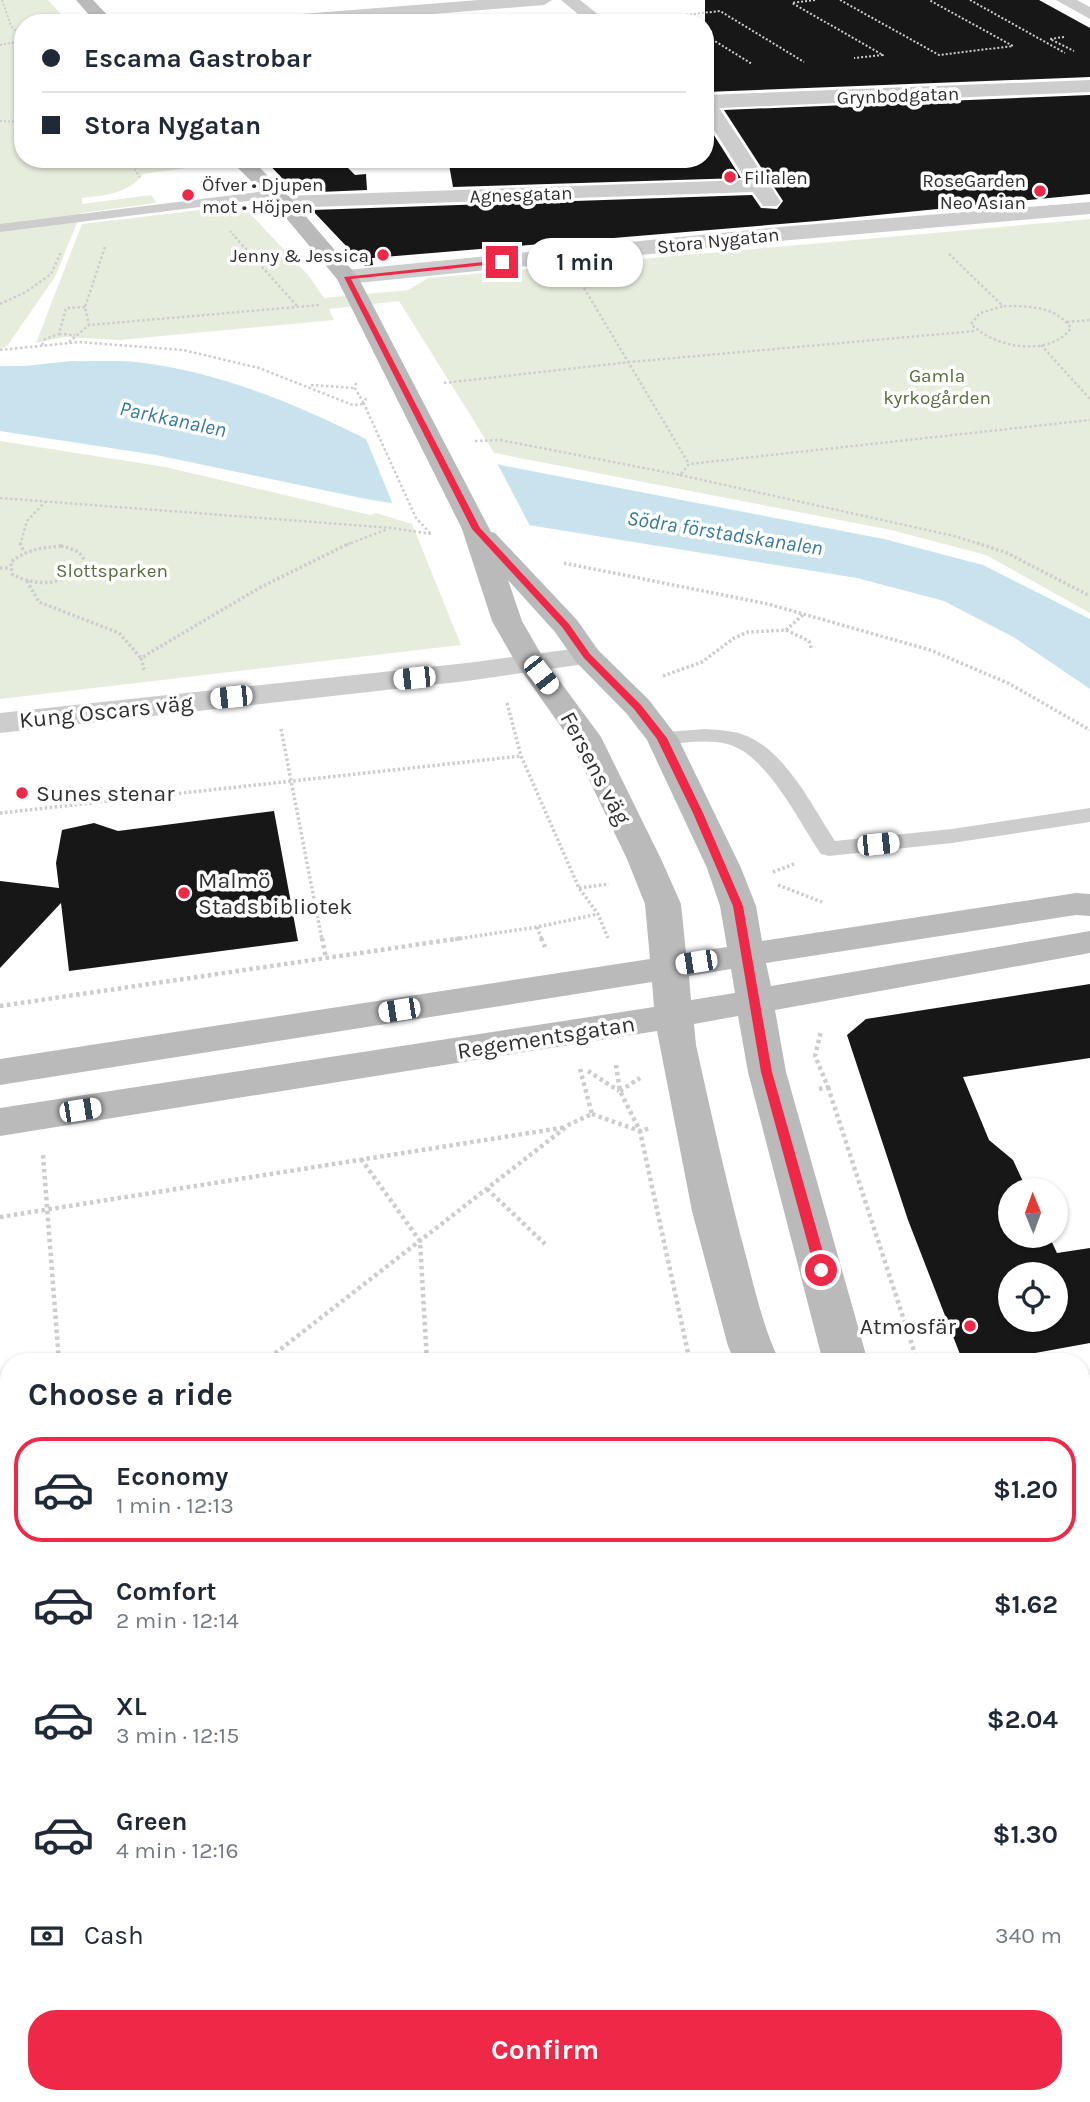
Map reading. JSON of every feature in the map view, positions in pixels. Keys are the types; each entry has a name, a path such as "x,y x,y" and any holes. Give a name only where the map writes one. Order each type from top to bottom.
{"main road":[{"path":"84,0 97,14"},
{"path":"246,168 347,277 476,529 566,625 587,656 638,707 662,738 729,881 738,906 753,1001 774,1098 848,1353"},
{"name":"Fersens väg","path":"476,529 507,621 531,663 585,737 663,904 677,1045 713,1211 736,1300 755,1353"},
{"path":"0,1072 558,986 611,975 878,933 1076,904 1090,905"},
{"name":"Regementsgatan","path":"0,1122 575,1033 1090,942"}],"street":[{"path":"366,14 544,0"},
{"path":"571,1 598,0"},
{"path":"1064,0 1090,14"},
{"path":"571,1 588,14"},
{"name":"Grynbodgatan","path":"714,102 1090,86"},
{"path":"714,115 791,233"},
{"name":"Agnesgatan","path":"263,189 759,186"},
{"name":"Stora Nygatan","path":"347,277 791,233 1090,208"},
{"name":"Kung Oscars väg","path":"0,723 587,656"}],"lane":[{"path":"0,228 209,201 263,189"},
{"path":"33,223 41,207"},
{"path":"662,738 693,735 734,738 756,750 769,764 829,849 953,836 1090,816"}],"path":[{"path":"2,0 14,29"},
{"path":"815,0 792,3 883,55 844,59"},
{"path":"840,0 939,55 1013,46 929,0"},
{"path":"970,0 1065,53"},
{"path":"693,14 720,11 805,63"},
{"path":"714,40 757,66"},
{"path":"209,201 227,227 298,307"},
{"path":"0,304 26,292 51,274 76,218"},
{"path":"89,325 85,307 109,236"},
{"path":"943,248 1004,306"},
{"path":"580,282 689,464"},
{"path":"69,342 89,325 325,304"},
{"path":"975,331 971,324 973,317 980,312 1004,306 1048,311 1068,322 1090,320"},
{"path":"59,334 66,308 85,307"},
{"path":"444,383 630,362 975,331 999,342 1040,345 1061,340 1068,334 1068,322"},
{"path":"41,346 45,339 59,334 77,335"},
{"path":"0,350 69,342 130,344 202,353 285,376 353,405 364,404"},
{"path":"1040,345 1090,399"},
{"path":"304,385 355,388"},
{"path":"680,475 689,464 1090,420"},
{"path":"376,428 416,518"},
{"path":"474,441 500,440 680,475 954,536 1007,553 1090,596"},
{"path":"0,498 392,528 431,534"},
{"path":"24,552 19,545 27,521 45,501"},
{"path":"141,658 316,557 392,528"},
{"path":"61,546 81,553 85,558 85,564 73,576 51,582 27,581 12,574 9,568 11,562 24,552 61,546"},
{"path":"551,561 768,604 952,660 1008,683 1090,730"},
{"path":"0,568 9,568"},
{"path":"27,581 39,602 119,633 141,658 152,705"},
{"path":"786,630 805,614"},
{"path":"659,677 702,663 734,638 748,632 786,630 808,641 812,650"},
{"path":"504,690 521,756 579,888 598,914 608,939 611,975"},
{"path":"281,729 326,958"},
{"path":"0,813 521,756"},
{"path":"0,1006 537,927 598,914"},
{"path":"537,927 558,986"},
{"path":"827,1025 818,1035 815,1056 828,1087 915,1353"},
{"path":"615,1026 616,1074 620,1091 640,1131 688,1353"},
{"path":"575,1033 579,1066 592,1114"},
{"path":"774,1098 828,1087"},
{"path":"276,1353 568,1127 592,1114 640,1131 694,1115"},
{"path":"0,1217 568,1127"},
{"path":"43,1151 58,1353"},
{"path":"361,1159 420,1241 426,1353"},
{"path":"487,1189 545,1244"}],"green space":[{"path":"0,0 48,0 61,14 14,14 14,168 186,168 143,174 123,190 82,198 82,204 151,195 157,203 81,213 55,277 7,346 0,349"},
{"name":"Gamla kyrkogården","path":"242,205 309,276 324,298 408,290 428,278 1090,219 1090,613 986,555 891,530 494,453 399,301 329,309 334,320 119,340 64,337 36,343 82,224"},
{"name":"Slottsparken","path":"0,441 165,467 370,515 376,513 412,524 461,645 0,699"}],"water":[{"path":"120,361 166,366 254,390 366,439 884,539 983,565 1090,619 1090,689 1015,638 944,601 857,578 366,499 156,455 0,431 0,366"}],"pier":[{"path":"364,434 496,461 532,530 394,507"}],"building":[{"path":"705,0 1039,0 1090,28 1090,77 714,92 714,14 705,14"},
{"path":"1090,95 1090,194 817,221 372,258 373,265 365,266 312,210 752,195 761,208 777,209 783,201 724,110"},
{"path":"714,135 741,178 453,187 450,168 714,168"},
{"path":"272,168 348,168 355,175 366,174 367,190 296,193"},
{"name":"Malmö Stadsbibliotek","path":"274,811 298,941 69,971 61,903 0,968 0,881 59,888 56,863 62,830 94,823 118,831"},
{"path":"1090,984 1090,1058 963,1077 989,1140 1013,1160 1021,1178 998,1178 998,1248 1055,1248 1057,1253 1090,1248 1090,1343 1035,1353 960,1353 908,1220 847,1035 866,1019"}],"place":[{"name":"Filialen","path":"730,177"},
{"name":"RoseGarden Neo Asian","path":"1040,191"},
{"name":"Öfver • Djupen mot • Höjpen","path":"188,195"},
{"name":"Jenny & Jessica","path":"383,255"},
{"name":"Sunes stenar","path":"22,793"},
{"name":"Malmö Stadsbibliotek","path":"184,893"},
{"name":"Atmosfär","path":"970,1326"}],"route":[{"path":"502,262 347,277 476,529 566,625 587,656 638,707 662,738 698,813 724,868 738,906 767,1072 821,1270"}],"water label":[{"name":"Parkkanalen","path":"173,419"},
{"name":"Södra förstadskanalen","path":"725,533"}]}
